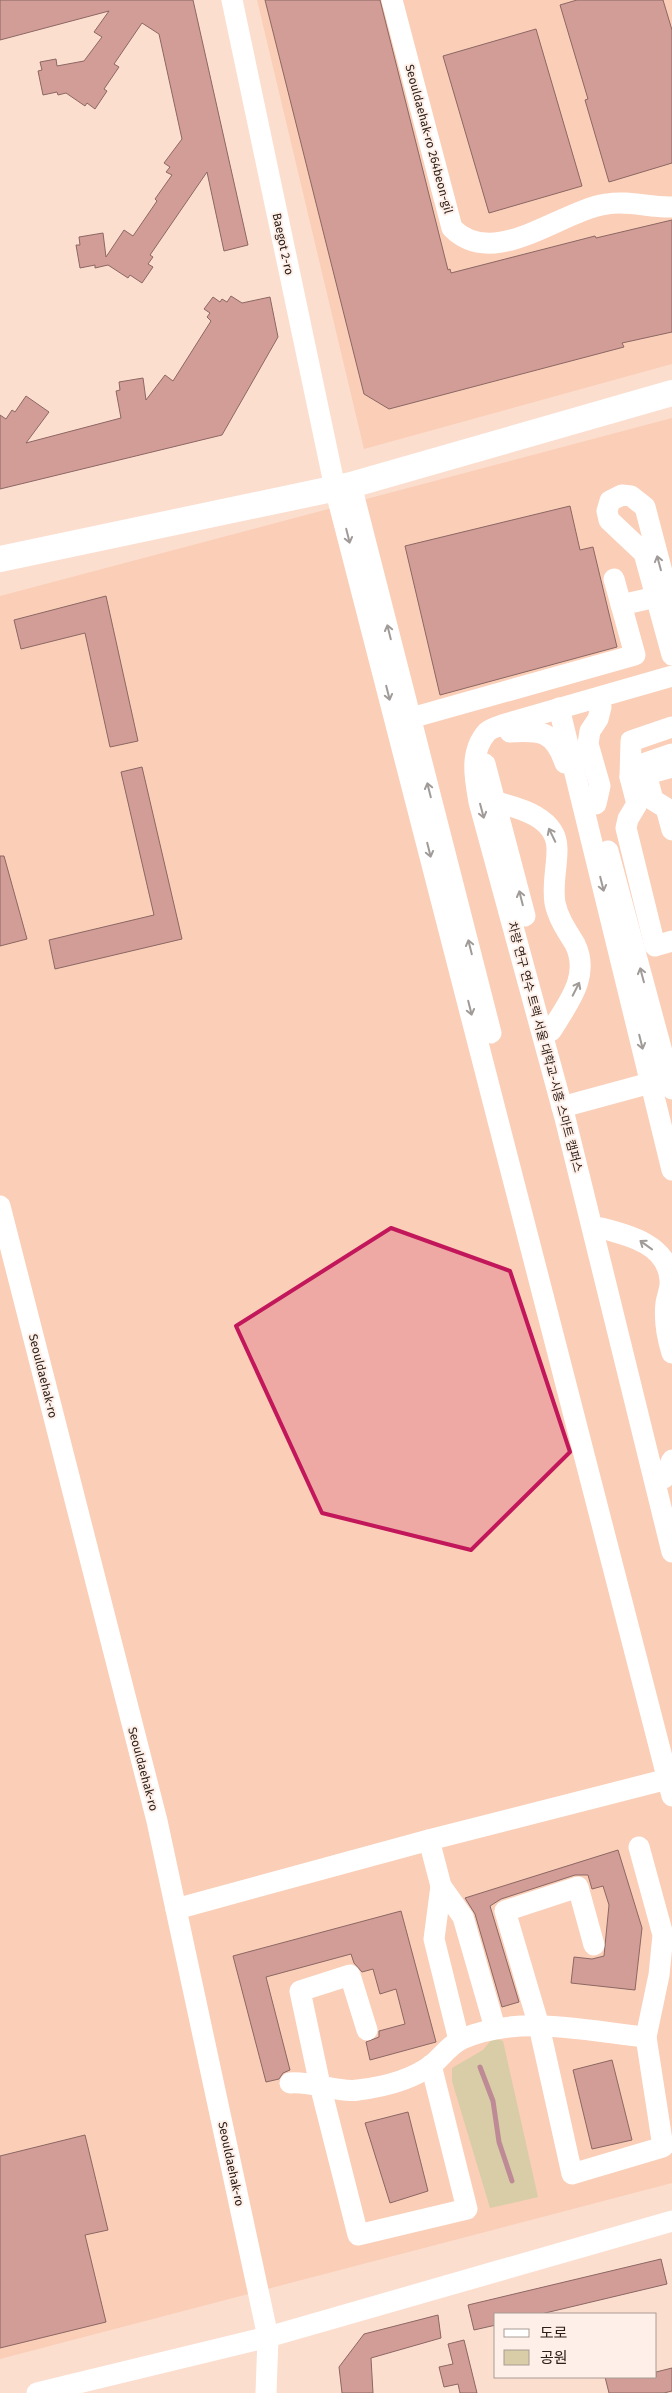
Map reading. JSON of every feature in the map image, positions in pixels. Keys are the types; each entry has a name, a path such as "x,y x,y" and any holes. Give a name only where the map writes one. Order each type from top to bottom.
{"main road":[{"path":"0,559 343,487 672,393"}],"street":[{"name":"Baegot 2-ro","path":"232,0 343,487"},
{"name":"Seouldaehak-ro 264beon-gil","path":"392,0 452,228 459,234 483,243 499,242 528,236 582,210 608,203 672,206"},
{"path":"343,487 411,718 672,1740"},
{"path":"176,1909 429,1840 670,1784 343,487"},
{"path":"411,718 635,656 614,579"},
{"path":"621,605 664,603 672,655"},
{"path":"622,659 630,688"},
{"name":"차량 연구 연수 트랙 서울 대학교-시흥 스마트 캠퍼스","path":"672,676 630,688 566,712 505,724 488,731 479,746 475,760 475,776 479,802 568,1112 672,1552"},
{"path":"672,686 601,707 566,712 510,732 491,748 484,767 496,802 544,988 568,1112 668,1469 672,1505"},
{"path":"596,804 600,786 588,744 590,731 598,719 601,707"},
{"path":"566,712 579,792 666,1086"},
{"path":"566,712 596,804 666,1086 672,1170"},
{"path":"672,727 631,742 630,777 637,804 628,819 626,828 655,946 672,941"},
{"path":"510,732 533,731 546,735 555,741 560,749 569,776 579,792"},
{"path":"630,777 637,766 672,754"},
{"path":"672,768 669,766 651,773 648,781 653,800 666,808 672,830"},
{"path":"496,802 532,813 544,822 554,835 557,848 554,895 557,912 576,946 581,962 579,983 551,1031"},
{"path":"568,1112 666,1086"},
{"name":"Seouldaehak-ro","path":"0,1206 158,1822 268,2337 266,2393"},
{"path":"601,1228 636,1237 650,1246 664,1260 670,1280 666,1314 667,1336 672,1353"},
{"path":"429,1840 441,1886 463,1917 495,2028"},
{"path":"594,1945 578,1887 505,1911 539,2026 572,2174 663,2147 646,2037 659,1975 662,1935 639,1847"},
{"path":"441,1886 434,1939 459,2040"},
{"path":"367,2030 350,1975 300,1990 320,2085 358,2235 467,2209 431,2065"},
{"path":"290,2083 356,2090 407,2079 431,2065 459,2040 495,2028 539,2026 646,2037"},
{"path":"37,2393 268,2337 672,2221"}],"highlighted area":[{"path":"391,1228 510,1271 570,1452 471,1550 322,1513 236,1326"}],"shaded area":[{"path":"257,0 672,0 672,364 364,449"},
{"path":"672,418 672,2183 0,2359 0,596"}],"green space":[{"path":"493,2038 503,2041 538,2197 490,2208 452,2081 452,2068 483,2050"}],"building":[{"path":"0,0 193,0 248,245 224,251 207,172 150,255 153,257 148,264 153,267 142,283 130,275 128,278 108,265 95,268 95,265 80,268 76,245 80,245 79,237 103,233 106,257 124,230 133,236 172,175 166,172 170,167 164,163 182,139 159,34 142,23 114,64 119,67 104,89 107,91 95,109 87,103 85,106 66,93 58,95 57,92 43,95 38,71 42,70 40,62 56,59 57,66 84,61 102,37 94,32 109,11 0,40"},
{"path":"265,0 380,0 448,270 450,269 451,273 595,236 596,238 672,220 672,332 622,343 624,347 389,409 364,394"},
{"path":"577,0 663,0 672,30 672,163 609,182 585,100 588,99 560,5"},
{"path":"536,29 582,186 489,213 443,56"},
{"path":"231,296 242,303 270,297 278,337 222,435 0,489 0,415 6,419 12,410 15,412 26,396 49,412 26,443 121,418 116,391 120,390 119,382 143,378 146,400 165,375 173,381 211,321 207,317 210,313 204,309 213,297 220,302 222,299 227,302"},
{"path":"570,506 580,550 593,547 617,647 440,695 405,546"},
{"path":"106,596 138,741 110,747 85,633 21,649 14,620"},
{"path":"142,767 182,939 55,969 49,940 154,915 121,772"},
{"path":"0,856 4,856 27,939 0,946"},
{"path":"618,1850 642,1928 635,1990 571,1983 574,1957 592,1959 604,1956 609,1905 603,1886 592,1889 588,1875 575,1875 501,1899 490,1906 519,2002 502,2007 475,1914 465,1898"},
{"path":"401,1911 436,2042 370,2060 366,2042 379,2037 379,2031 405,2024 396,1989 380,1994 373,1969 362,1972 354,1963 351,1954 266,1977 290,2070 283,2073 279,2079 266,2082 233,1956"},
{"path":"612,2060 632,2140 592,2149 573,2070"},
{"path":"408,2112 428,2191 390,2203 365,2123"},
{"path":"85,2135 108,2230 85,2235 106,2322 0,2348 0,2156"},
{"path":"661,2259 667,2284 545,2313 494,2313 494,2325 474,2330 468,2305"},
{"path":"438,2315 441,2338 371,2358 373,2393 342,2393 339,2367 364,2334"},
{"path":"464,2340 477,2393 460,2393 458,2384 444,2387 439,2367 453,2364 448,2344"},
{"path":"672,2368 672,2391 664,2393 609,2393 605,2378 657,2378 657,2372"}],"waterway":[{"path":"480,2067 493,2101 499,2142 512,2181"}]}
